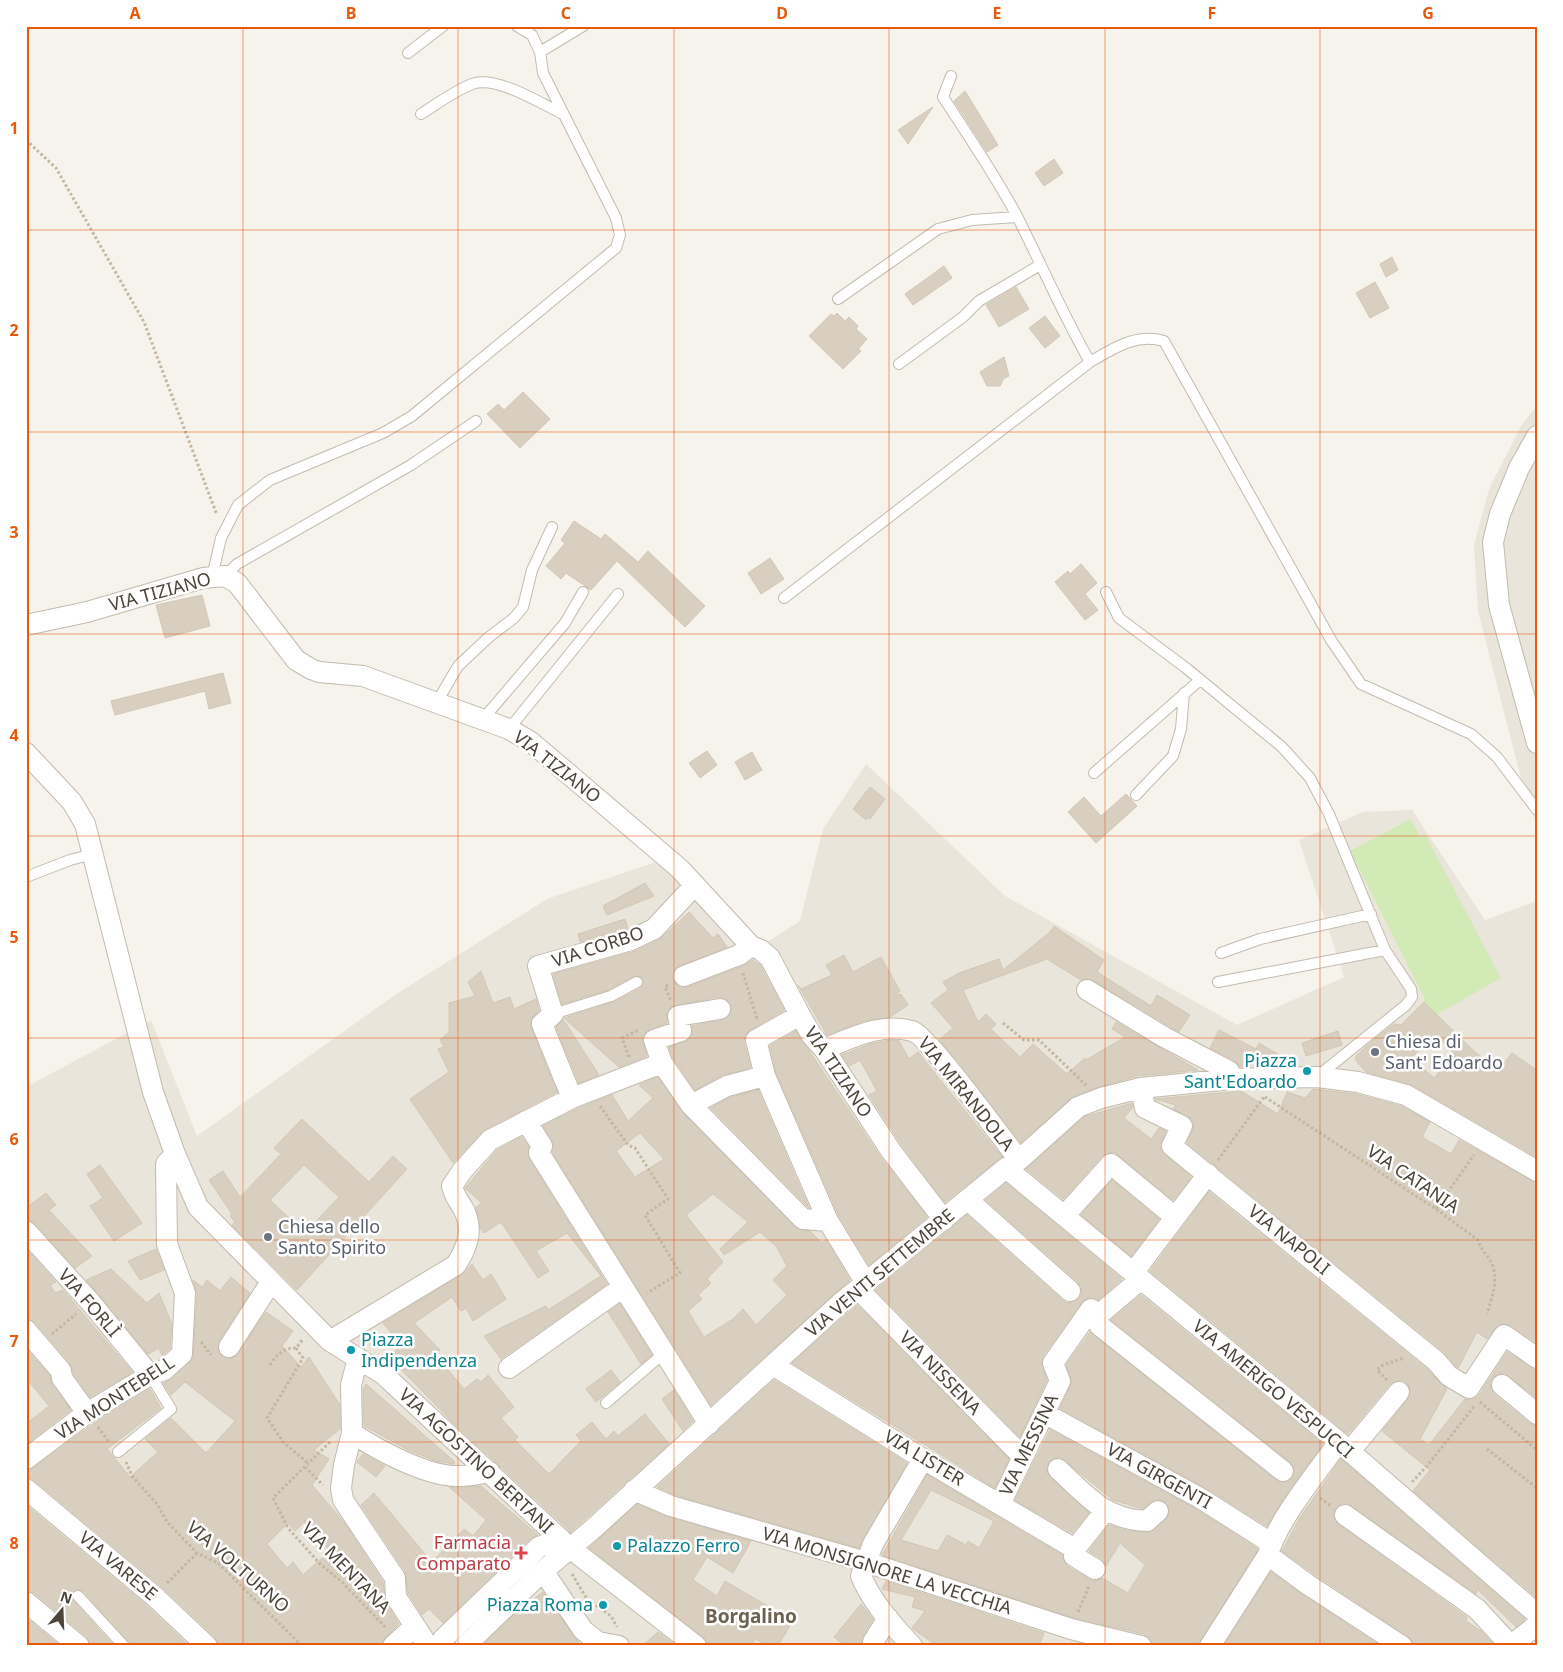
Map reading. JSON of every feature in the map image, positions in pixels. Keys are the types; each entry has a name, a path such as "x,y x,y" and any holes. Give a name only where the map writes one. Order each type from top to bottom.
{"street":[{"path":"1537,436 1511,486 1500,514 1493,542 1499,605 1537,743"},
{"name":"VIA TIZIANO","path":"26,625 87,612 190,581 218,577 236,583 296,660 311,669 319,672 362,676 509,729 531,742 680,869 751,946 761,950 770,958 812,1036 824,1049 891,1151 944,1220"},
{"path":"26,753 72,802 85,824 153,1092 174,1154 198,1207 330,1341 358,1358 351,1385 352,1433 344,1465 341,1488 343,1500 395,1578 396,1597 428,1646"},
{"name":"VIA CORBO","path":"553,1014 538,966 631,940 654,929 694,884"},
{"path":"684,976 739,955 751,946"},
{"path":"1087,990 1164,1037 1229,1071 1231,1079 1316,1077 1358,1082 1406,1095 1537,1171"},
{"path":"720,1009 678,1016 681,1030 654,1040 662,1063 691,1105 803,1219 828,1220"},
{"path":"553,1014 542,1024 581,1095"},
{"path":"762,1036 800,1015"},
{"name":"VIA MIRANDOLA","path":"824,1049 874,1030 892,1027 915,1031 958,1080 1012,1164"},
{"name":"VIA NISSENA","path":"762,1036 756,1040 765,1076 828,1220 862,1286 1023,1456"},
{"path":"330,1341 456,1265 466,1249 470,1234 467,1217 452,1186 462,1171 490,1140 581,1095 662,1063"},
{"path":"691,1105 727,1086 765,1076"},
{"name":"VIA VENTI SETTEMBRE","path":"465,1646 543,1571 565,1544 634,1490 862,1286 1012,1164 1078,1107 1141,1088 1231,1079"},
{"name":"VIA NAPOLI","path":"1141,1088 1145,1108 1182,1126 1172,1146 1436,1361 1449,1376 1474,1394"},
{"path":"526,1121 542,1146 540,1153 709,1424"},
{"name":"VIA MONTEBELL","path":"27,1456 86,1413 150,1376 164,1370 182,1354 185,1293 167,1244 165,1215 166,1164 174,1154"},
{"name":"VIA AMERIGO VESPUCCI","path":"1012,1164 1064,1216 1344,1447 1537,1614"},
{"path":"1064,1216 1111,1164 1175,1217"},
{"name":"VIA MESSINA","path":"1000,1504 1060,1381 1053,1363 1093,1314 1137,1276 1175,1217 1208,1174"},
{"path":"968,1200 1070,1291"},
{"name":"VIA FORLÌ","path":"26,1231 92,1304 150,1376"},
{"path":"220,1352 271,1282"},
{"path":"509,1368 628,1294"},
{"path":"1093,1314 1100,1326 1283,1471"},
{"path":"26,1330 61,1371 62,1378 86,1413"},
{"path":"1474,1394 1504,1335 1537,1358"},
{"name":"VIA AGOSTINO BERTANI","path":"358,1358 383,1374 565,1544"},
{"name":"VIA LISTER","path":"774,1365 923,1459 1075,1549 1074,1556 1095,1570"},
{"path":"1502,1386 1537,1414"},
{"path":"1210,1646 1305,1488 1400,1392"},
{"name":"VIA GIRGENTI","path":"1044,1413 1200,1498 1270,1549 1307,1584 1402,1646"},
{"path":"352,1433 382,1452 438,1472 458,1476 490,1472"},
{"path":"912,1646 866,1588 861,1576 874,1544 923,1459"},
{"path":"1058,1469 1105,1511 1126,1520 1147,1521 1158,1511"},
{"name":"VIA VARESE","path":"26,1490 154,1596 207,1646"},
{"name":"VIA MONSIGNORE LA VECCHIA","path":"634,1490 671,1506 866,1562 1071,1629 1141,1646"},
{"path":"1075,1549 1105,1511"},
{"path":"1344,1515 1477,1609 1511,1646 1537,1625"},
{"path":"440,1646 443,1639 538,1547 565,1544 696,1646"},
{"path":"543,1571 584,1630 598,1642 619,1646"},
{"path":"26,1602 79,1646"},
{"path":"873,1646 873,1642 888,1618"},
{"path":"395,1643 415,1626"}],"lane":[{"path":"408,53 443,26"},
{"path":"218,577 221,538 238,505 270,480 383,433 412,416 616,248 620,235 616,218 543,73 540,52 532,35 517,26"},
{"path":"540,52 583,26"},
{"path":"951,76 943,97 996,178 1017,217 1068,324 1090,362"},
{"path":"421,114 472,84 488,82 510,88 563,114"},
{"path":"838,300 938,229 972,220 1017,217"},
{"path":"898,364 963,317 978,300 1040,265"},
{"path":"784,598 1090,362 1125,342 1151,337 1164,341 1331,640 1361,684 1471,734 1497,757 1537,810"},
{"path":"218,577 237,564 411,465 476,421"},
{"path":"437,702 458,666 489,637 514,618 524,607 532,570 552,527"},
{"path":"483,719 565,623 583,592"},
{"path":"1106,592 1119,618 1200,680 1282,747 1310,778 1329,814 1385,950 1411,989 1412,996 1406,1005 1316,1077"},
{"path":"509,729 618,594"},
{"path":"1094,773 1200,680"},
{"path":"1136,795 1173,756 1181,729 1184,693"},
{"path":"26,877 70,860 93,854"},
{"path":"1221,953 1260,940 1371,914"},
{"path":"1218,982 1385,950"},
{"path":"553,1014 611,996 637,982"},
{"path":"606,1403 664,1353"},
{"path":"118,1452 171,1409 150,1376"},
{"path":"78,1596 124,1646"}],"path":[{"path":"26,140 56,168 144,322 216,510 221,538"},
{"path":"678,1016 665,987 684,976"},
{"path":"746,987 762,1036"},
{"path":"1003,1023 1024,1040 1039,1040 1088,1087 1093,1101"},
{"path":"635,1073 622,1038 640,1030 654,1040"},
{"path":"581,1095 628,1145 635,1148 668,1199 645,1215 680,1273 628,1294"},
{"name":"VIA CATANIA","path":"1208,1174 1264,1096 1478,1240 1480,1248 1489,1258 1495,1271 1495,1286 1487,1314"},
{"path":"1436,1210 1485,1140"},
{"path":"39,1346 70,1318 92,1304"},
{"path":"296,1348 314,1325"},
{"path":"184,1327 189,1326 220,1352"},
{"path":"270,1364 277,1354 288,1348 296,1348"},
{"path":"296,1348 303,1358 267,1418 284,1443 308,1463"},
{"path":"1400,1392 1377,1370 1383,1365 1408,1356"},
{"path":"1428,1465 1474,1394 1537,1450"},
{"name":"VIA VOLTURNO","path":"86,1413 128,1465 132,1476 157,1504 167,1522 197,1553 218,1563 302,1646"},
{"name":"VIA MENTANA","path":"352,1433 342,1432 273,1498 288,1528 320,1564 342,1582 395,1643"},
{"path":"1487,1448 1537,1488"},
{"path":"1305,1488 1344,1515"},
{"path":"154,1596 197,1553"},
{"path":"1071,1629 1095,1570"},
{"path":"571,1574 586,1598 611,1616"}],"shaded area":[{"path":"1537,405 1537,825 1523,786 1478,611 1474,545 1489,489 1521,426"},
{"path":"866,764 1005,896 1237,1025 1344,977 1299,840 1363,812 1412,810 1485,920 1537,901 1537,1646 26,1646 26,1087 151,1020 197,1136 395,995 547,899 676,855 761,946 800,921 823,829"}],"green space":[{"path":"1411,819 1420,837 1425,834 1501,978 1436,1015 1424,1002 1425,999 1350,851"}],"building":[{"path":"965,91 998,145 987,152 954,101"},
{"path":"933,107 908,144 898,130"},
{"path":"1054,159 1063,173 1044,186 1035,173"},
{"path":"1392,257 1398,270 1386,277 1380,264"},
{"path":"944,266 952,278 913,305 905,294"},
{"path":"1375,282 1389,308 1370,318 1356,293"},
{"path":"1016,287 1029,309 999,327 986,305"},
{"path":"837,313 845,321 849,317 858,326 856,329 867,339 858,349 861,351 843,369 809,336 831,314 834,316"},
{"path":"1045,316 1060,336 1045,348 1029,328"},
{"path":"1004,357 1009,376 1004,378 1000,386 987,386 980,372"},
{"path":"523,392 550,419 520,448 487,414 498,404 504,410"},
{"path":"574,521 601,539 605,534 638,562 648,551 705,606 685,627 617,561 591,590 566,573 561,579 546,566 565,543 561,540"},
{"path":"770,558 784,579 761,594 748,573"},
{"path":"1081,564 1097,583 1085,594 1098,610 1085,620 1055,582 1068,571 1070,574"},
{"path":"202,595 210,626 165,638 156,605"},
{"path":"223,673 231,703 209,709 205,691 115,715 111,701"},
{"path":"707,751 717,765 700,778 689,763"},
{"path":"752,752 762,770 745,780 735,762"},
{"path":"870,787 885,799 870,819 868,817 866,820 853,809"},
{"path":"1126,794 1137,806 1096,843 1068,812 1084,797 1101,816"},
{"path":"645,883 654,896 607,915 603,906"},
{"path":"689,912 713,938 718,934 727,947 675,968 672,975 676,985 688,987 743,966 753,960 760,965 784,1010 750,1030 745,1035 744,1043 751,1068 722,1075 695,1090 673,1058 669,1047 689,1040 692,1034 692,1026 727,1018 732,1008 729,1001 718,997 671,1007 667,1013 667,1023 650,1029 642,1037 647,1056 619,1067 564,1018 614,1002 641,988 644,983 643,978 634,976 608,990 562,1004 553,974 636,951 659,940"},
{"path":"625,919 628,928 580,942 578,934"},
{"path":"1054,926 1104,960 1097,972 1151,1006 1157,995 1190,1015 1179,1032 1093,980 1081,980 1047,959 963,990 978,1022 986,1014 996,1024 991,1029 1020,1057 1033,1044 1067,1074 1085,1058 1086,1060 1125,1037 1112,1029 1116,1022 1198,1070 1138,1076 1074,1096 1021,1143 939,1040 953,1028 931,1003 948,990 943,982 959,973 999,959 1003,970 1050,932"},
{"path":"844,955 853,972 881,957 900,991 894,996 901,994 908,1005 890,1017 863,1021 827,1035 798,985 801,989 832,975 826,965"},
{"path":"481,971 493,1003 510,997 514,1009 536,999 539,1010 531,1021 531,1028 557,1092 484,1130 453,1163 410,1099 449,1072 438,1049 444,1047 440,1040 449,1032 449,1003 475,996 468,982"},
{"path":"1424,1002 1475,1052 1499,1070 1512,1053 1537,1070 1537,1157 1412,1085 1366,1072 1356,1061 1356,1056 1394,1024 1401,1025","holes":["1435,1035 1455,1054 1434,1078 1411,1058"]},
{"path":"563,1019 599,1075 579,1083 556,1027"},
{"path":"1219,1030 1256,1049 1259,1043 1291,1062 1276,1066 1263,1066 1253,1062 1250,1067 1240,1067 1234,1060 1210,1048"},
{"path":"796,1031 881,1158 927,1217 869,1265 839,1216 776,1072 770,1046"},
{"path":"1338,1031 1342,1045 1306,1056 1302,1043"},
{"path":"890,1040 899,1041 909,1059 918,1052 1002,1157 945,1202 901,1144 869,1095 877,1091 860,1060 849,1066 842,1055 870,1044"},
{"path":"658,1077 683,1113 795,1227 810,1231 822,1243 826,1240 850,1280 711,1405 552,1152 552,1140 543,1126 577,1109 612,1095 628,1121 653,1098 639,1085","holes":["640,1133 664,1159 635,1177 616,1151","713,1194 748,1222 720,1249 724,1255 760,1232 776,1246 787,1266 773,1280 787,1295 756,1325 743,1309 733,1319 704,1337 688,1311 702,1299 698,1295 711,1283 707,1279 723,1262 686,1215"]},
{"path":"1313,1089 1356,1094 1401,1106 1430,1122 1422,1137 1451,1154 1459,1140 1537,1183 1537,1343 1510,1325 1499,1324 1487,1339 1477,1332 1458,1368 1444,1352 1187,1143 1194,1126 1192,1119 1173,1109 1176,1105 1155,1099 1241,1091 1278,1114 1287,1092 1305,1098"},
{"path":"758,1090 809,1208 711,1108 731,1097"},
{"path":"1132,1103 1133,1107 1124,1118 1151,1139 1159,1128 1166,1131 1160,1145 1161,1151 1191,1177 1173,1200 1114,1152 1102,1156 1063,1199 1026,1169 1084,1117"},
{"path":"302,1119 369,1182 393,1156 407,1169 297,1290 232,1225 235,1222 230,1216 232,1214 209,1180 223,1171 240,1197 281,1154 274,1148","holes":["304,1165 339,1197 305,1233 270,1200"]},
{"path":"522,1137 529,1147 529,1159 607,1284 501,1359 484,1336 546,1306 548,1310 601,1276 567,1233 536,1251 549,1271 538,1278 501,1222 484,1233 480,1228 476,1207 482,1203 465,1188 497,1150"},
{"path":"100,1165 142,1223 114,1241 90,1206 103,1198 87,1174"},
{"path":"1112,1180 1159,1219 1131,1256 1081,1215"},
{"path":"1006,1183 1122,1279 1098,1300 1091,1297 1082,1302 1043,1356 1042,1367 1047,1380 1020,1437 876,1290 967,1215 1062,1300 1068,1303 1078,1299 1082,1293 1078,1282 986,1200"},
{"path":"1209,1192 1428,1370 1447,1389 1420,1439 1429,1445 1465,1399 1474,1399 1479,1395 1507,1352 1537,1370 1537,1398 1504,1373 1493,1377 1490,1384 1494,1394 1529,1423 1537,1426 1537,1598 1413,1491 1430,1470 1382,1431 1408,1399 1410,1388 1407,1383 1401,1380 1390,1384 1348,1434 1150,1271"},
{"path":"46,1193 56,1205 49,1210 92,1256 75,1268 35,1223 26,1219 26,1208"},
{"path":"26,1249 56,1282 50,1285 55,1293 63,1290 132,1372 90,1397 73,1373 70,1363 35,1322 26,1318"},
{"path":"156,1249 164,1270 140,1280 128,1261"},
{"path":"472,1264 483,1280 491,1274 506,1299 473,1321 466,1308 461,1311 452,1297 414,1323 440,1350 435,1354 464,1389 477,1379 481,1382 488,1375 514,1407 501,1418 518,1437 515,1440 549,1474 581,1441 576,1435 592,1422 606,1439 614,1431 618,1436 645,1414 669,1444 571,1532 454,1424 389,1357 401,1345 383,1323 462,1275"},
{"path":"111,1269 147,1303 159,1293 172,1324 170,1348 162,1356 159,1348 148,1354 86,1280"},
{"path":"231,1277 250,1293 219,1341 219,1353 228,1359 235,1357 266,1312 293,1331 282,1346 301,1367 309,1357 340,1405 340,1429 314,1450 329,1459 312,1485 343,1521 383,1582 386,1603 399,1624 385,1638 381,1646 219,1646 215,1637 162,1587 34,1480 26,1477 26,1471 33,1468 94,1423 150,1389 161,1408 107,1449 130,1477 158,1452 145,1439 171,1418 206,1453 235,1421 185,1382 171,1395 163,1383 172,1379 193,1359 197,1294 193,1280 202,1287 207,1280 220,1291","holes":["304,1522 330,1551 303,1575 293,1562 287,1568 267,1544 288,1523 295,1531"]},
{"path":"1141,1295 1323,1444 1289,1490 1267,1526 1206,1488 1060,1408 1072,1382 1066,1365 1090,1332 1276,1480 1287,1482 1293,1478 1294,1467 1290,1462 1111,1320"},
{"path":"620,1304 652,1355 641,1364 608,1312"},
{"path":"857,1305 1009,1459 995,1488 792,1363"},
{"path":"26,1349 50,1376 52,1385 71,1410 26,1444 26,1424 49,1406 26,1378"},
{"path":"611,1370 620,1382 596,1402 586,1389"},
{"path":"774,1380 907,1463 859,1548 675,1495 657,1487"},
{"path":"366,1384 455,1462 454,1464 436,1461 408,1450 364,1426 363,1389"},
{"path":"674,1390 693,1421 683,1431 662,1399"},
{"path":"1050,1430 1194,1508 1258,1549 1198,1646 1153,1646 1150,1638 1144,1634 1074,1618 882,1555 927,1475 1062,1555 1067,1566 1089,1579 1095,1581 1102,1578 1128,1593 1145,1565 1120,1543 1106,1566 1102,1559 1089,1551 1109,1525 1129,1531 1150,1532 1166,1519 1169,1508 1161,1500 1155,1500 1143,1509 1113,1500 1060,1457 1049,1461 1047,1473 1089,1513 1072,1533 1015,1500","holes":["931,1490 994,1521 979,1548 968,1541 966,1545 947,1535 938,1551 901,1540"]},
{"path":"363,1454 385,1466 376,1477 357,1462"},
{"path":"1341,1459 1525,1619 1516,1627 1477,1589 1476,1594 1347,1503 1341,1504 1335,1509 1334,1519 1338,1524 1467,1617 1466,1621 1481,1631 1495,1646 1414,1646 1408,1636 1282,1551 1299,1519"},
{"path":"481,1486 538,1535 531,1538 443,1623 429,1609 422,1615 408,1593 405,1571 361,1505 374,1493 430,1560 433,1557 435,1559 464,1529 473,1536 486,1520 449,1487"},
{"path":"637,1504 668,1517 751,1541 733,1573 707,1557 693,1580 717,1596 725,1581 793,1621 778,1646 767,1646 756,1639 750,1646 708,1646 703,1637 589,1548"},
{"path":"26,1505 146,1605 189,1646 131,1646 83,1591 76,1589 71,1594 73,1600 114,1646 91,1646 87,1637 34,1593 26,1590"},
{"path":"1271,1572 1301,1594 1380,1646 1224,1646"},
{"path":"886,1581 1044,1633 1039,1646 937,1646 912,1628 925,1611 912,1607 915,1597 882,1589"},
{"path":"543,1592 581,1646 482,1646 519,1610"},
{"path":"861,1604 873,1619 863,1636 861,1646 845,1646 834,1637"},
{"path":"30,1621 60,1646 26,1646 26,1625"},
{"path":"658,1632 676,1646 642,1646"}],"place":[{"name":"Chiesa di Sant' Edoardo","path":"1375,1052"},
{"name":"Piazza Sant'Edoardo","path":"1307,1071"},
{"name":"Chiesa dello Santo Spirito","path":"268,1237"},
{"name":"Piazza Indipendenza","path":"351,1350"},
{"name":"Palazzo Ferro","path":"617,1546"},
{"name":"Farmacia Comparato","path":"521,1553"},
{"name":"Piazza Roma","path":"603,1605"}],"district":[{"name":"Borgalino","path":"751,1616"}]}
